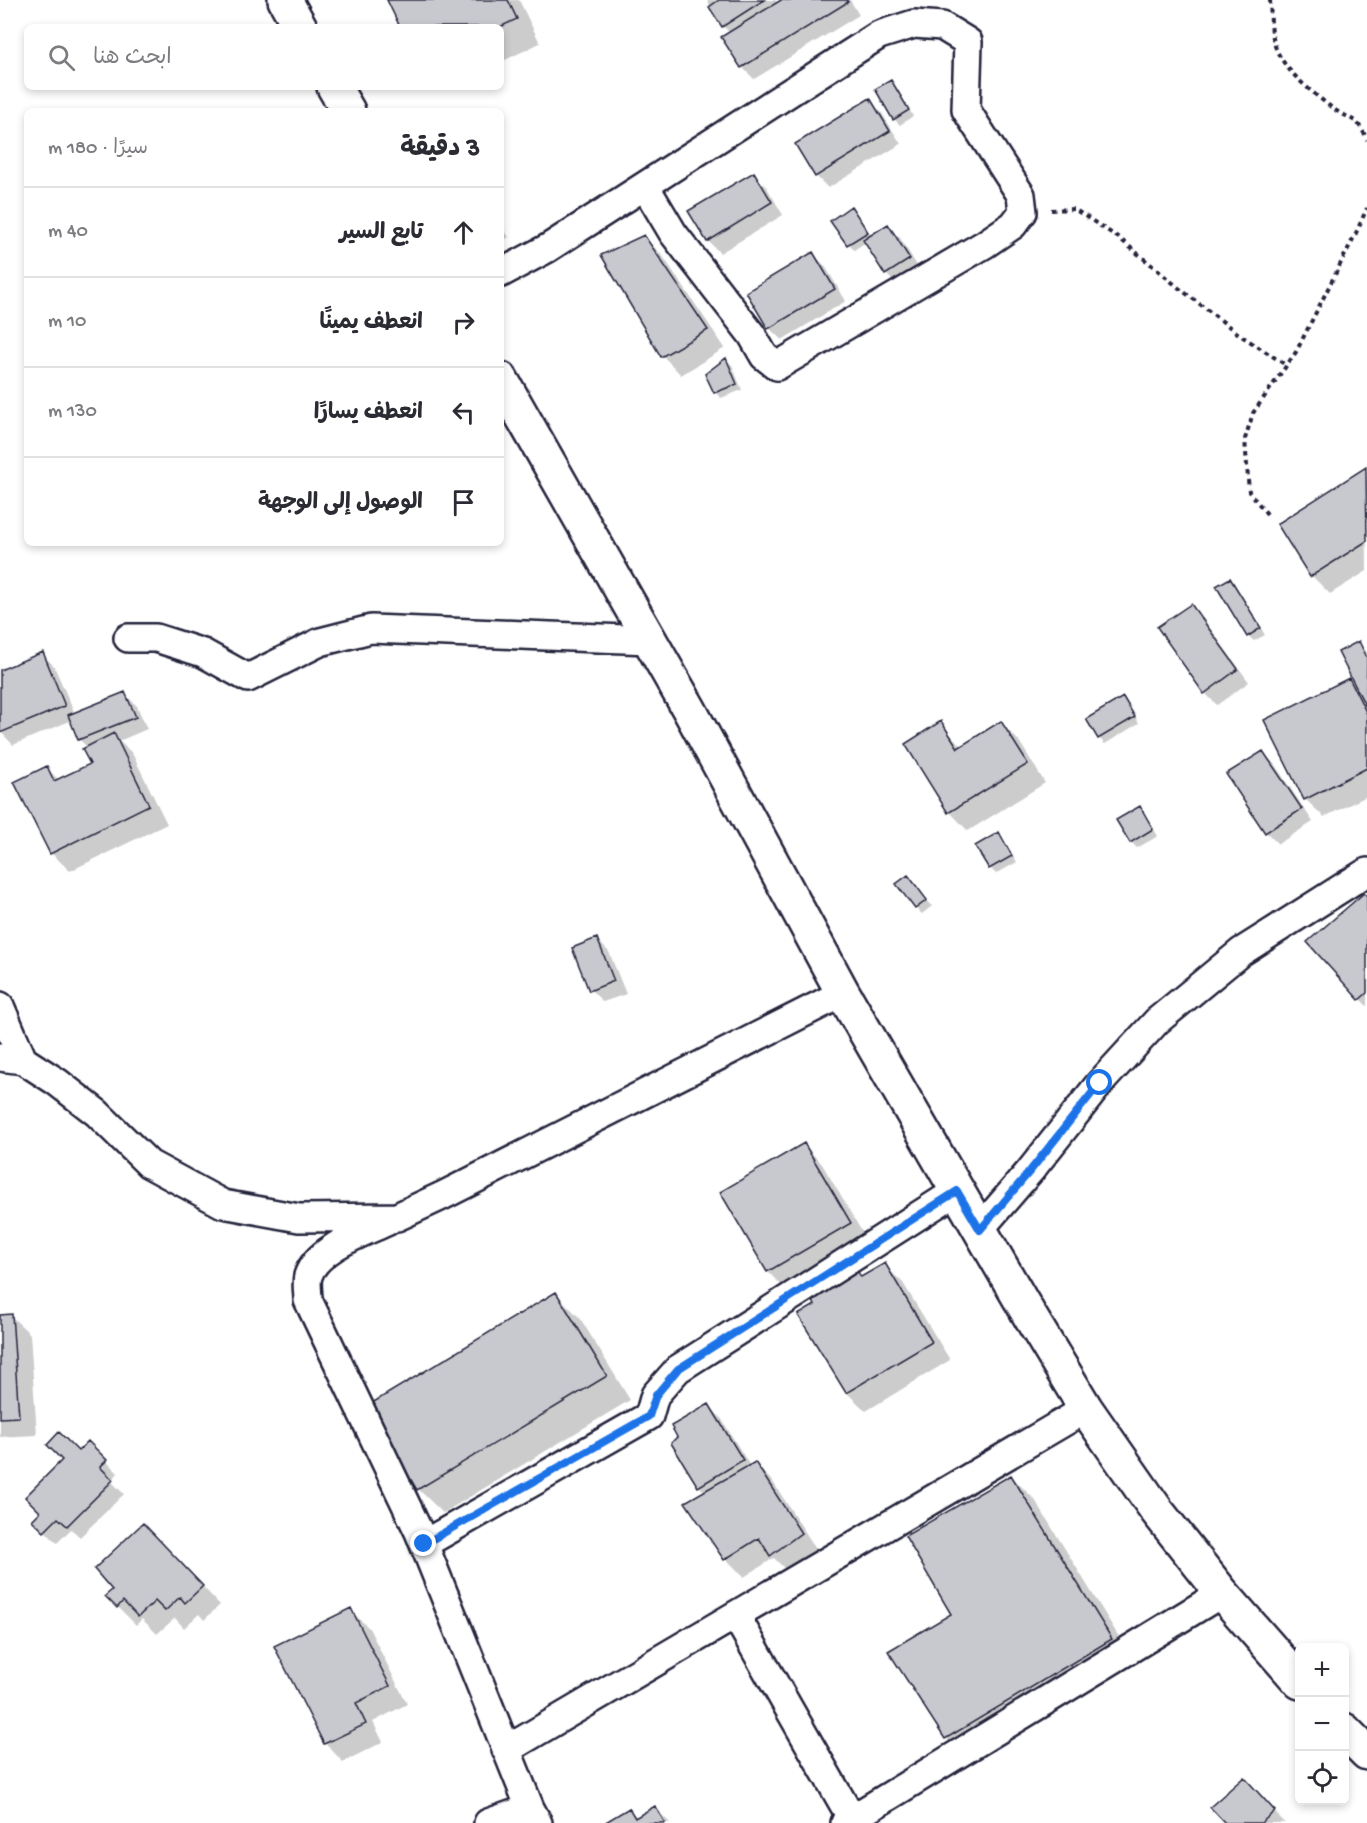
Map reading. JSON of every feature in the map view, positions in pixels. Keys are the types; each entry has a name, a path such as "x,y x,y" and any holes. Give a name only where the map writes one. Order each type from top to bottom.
{"street":[{"path":"285,0 298,24"},
{"path":"504,271 548,248 879,35 914,24 942,26 968,42 966,110 1022,195 1023,212 1013,225 985,244 777,366 764,356 752,335 673,233 645,186"},
{"path":"336,90 346,108"},
{"path":"504,384 650,640 843,993 1086,1409 1157,1511 1222,1593 1295,1677"},
{"path":"128,638 156,638 203,653 248,678 320,642 371,629 650,640"},
{"path":"980,1230 1100,1083 1157,1021 1240,952 1367,872"},
{"path":"488,1823 533,1816 424,1544 308,1300 307,1277 316,1262 334,1246 397,1217 843,993"},
{"path":"0,1005 11,1058 57,1082 97,1113 149,1164 223,1204 299,1218 397,1217"},
{"path":"424,1544 649,1416 656,1395 678,1369 957,1191"},
{"path":"506,1750 1086,1409"},
{"path":"736,1616 848,1821 1222,1593"},
{"path":"1349,1735 1367,1753"}],"path":[{"path":"1270,0 1271,27 1278,54 1296,77 1332,108 1360,124 1367,140"},
{"path":"1267,514 1249,492 1245,439 1253,413 1296,352 1367,208"},
{"path":"1023,212 1074,209 1119,238 1188,295 1286,365"}],"building":[{"path":"387,0 508,0 517,19 504,25 399,24"},
{"path":"719,0 764,0 722,27 709,7"},
{"path":"781,0 847,0 848,2 741,68 721,37"},
{"path":"891,80 909,110 893,120 875,89"},
{"path":"870,98 890,131 815,177 795,144"},
{"path":"754,172 772,202 707,242 688,211"},
{"path":"851,206 868,232 847,245 830,221"},
{"path":"888,224 910,259 885,275 863,240"},
{"path":"644,235 708,330 661,357 601,255"},
{"path":"813,252 835,289 768,329 746,292"},
{"path":"726,358 737,384 714,393 705,374"},
{"path":"1366,467 1367,541 1310,577 1277,524"},
{"path":"1230,578 1261,628 1247,637 1216,586"},
{"path":"1191,604 1238,669 1204,694 1157,627"},
{"path":"1359,641 1367,658 1366,707 1338,652"},
{"path":"43,652 65,706 0,733 0,670"},
{"path":"1349,678 1367,714 1367,768 1304,800 1264,720"},
{"path":"125,692 136,717 78,740 68,715"},
{"path":"1123,697 1135,717 1098,739 1086,719"},
{"path":"941,721 958,748 1001,721 1028,764 948,813 905,744"},
{"path":"114,733 149,805 50,854 14,782 47,766 54,781 90,764 82,749"},
{"path":"1263,751 1302,809 1265,833 1226,774"},
{"path":"1140,806 1153,829 1130,843 1116,820"},
{"path":"999,832 1012,856 989,869 975,846"},
{"path":"908,875 927,900 915,909 896,884"},
{"path":"1364,893 1367,896 1367,993 1359,1000 1307,942"},
{"path":"597,938 614,981 589,991 572,948"},
{"path":"804,1143 851,1223 767,1272 720,1192"},
{"path":"885,1263 932,1342 846,1393 798,1315 815,1305 811,1298 857,1270 861,1277"},
{"path":"556,1292 607,1376 417,1490 367,1406"},
{"path":"12,1314 19,1417 0,1418 0,1315"},
{"path":"709,1404 743,1460 698,1487 671,1443 677,1437 671,1426"},
{"path":"59,1432 78,1451 88,1441 107,1460 100,1467 113,1480 67,1526 58,1518 44,1532 32,1520 40,1512 25,1497 62,1460 47,1445"},
{"path":"755,1462 801,1533 770,1556 759,1538 724,1560 685,1502"},
{"path":"1011,1475 1112,1639 945,1739 888,1651 951,1614 905,1536"},
{"path":"143,1523 203,1586 185,1603 180,1597 165,1611 155,1601 138,1617 123,1601 117,1608 105,1596 112,1590 94,1569"},
{"path":"351,1608 390,1686 356,1703 366,1724 324,1744 274,1646"},
{"path":"1244,1777 1275,1811 1261,1823 1225,1823 1210,1807"},
{"path":"655,1806 665,1823 604,1823 629,1808 635,1818"}],"route":[{"path":"424,1544 649,1416 656,1395 678,1369 957,1191 980,1230 1100,1083"}]}
